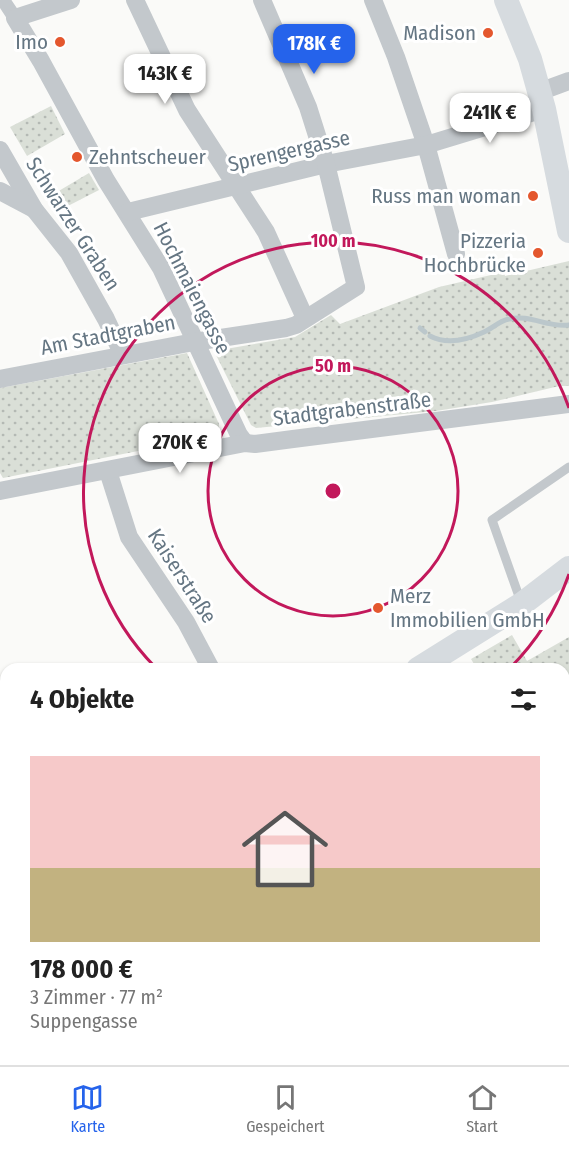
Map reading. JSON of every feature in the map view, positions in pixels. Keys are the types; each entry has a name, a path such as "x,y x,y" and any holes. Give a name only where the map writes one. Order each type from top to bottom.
{"main road":[{"path":"506,0 530,59 569,231"},
{"path":"443,663 569,568"}],"street":[{"name":"Hochmaiengasse","path":"3,0 41,61 106,180 161,268 194,342 245,443"},
{"path":"15,18 71,0"},
{"path":"135,0 187,110 266,232 305,318"},
{"path":"262,0 308,107 326,164"},
{"path":"373,0 396,57 426,145 456,254"},
{"name":"Sprengergasse","path":"130,216 236,186 326,164 426,145 541,100 569,81"},
{"name":"Schwarzer Graben","path":"0,150 34,209 69,253 106,319 123,355"},
{"name":"Am Stadtgraben","path":"0,379 194,342 286,328 296,325 356,287 326,164"},
{"path":"0,191 34,209"},
{"name":"Stadtgrabenstraße","path":"0,491 245,443 255,444 569,404"},
{"name":"Kaiserstraße","path":"108,471 129,537 186,622 208,663"}],"lane":[{"path":"522,604 492,520 569,467"}],"shaded area":[{"path":"51,106 65,134 27,156 10,127"},
{"path":"89,173 99,190 64,208 52,195"},
{"path":"569,261 569,386 559,386 492,402 436,411 256,428 251,425 214,351 295,337 331,315 340,324 439,287 504,272 505,276"},
{"path":"187,353 219,424 219,431 213,436 3,478 0,473 0,388"},
{"path":"512,635 527,661 569,637 569,663 473,663 471,659"}],"waterway":[{"path":"430,336 450,341 464,339 484,332 505,320 517,318 532,319 554,325 569,325"},
{"path":"420,328 425,332"}],"place":[{"name":"Madison","path":"488,33"},
{"name":"Imo","path":"60,42"},
{"name":"Zehntscheuer","path":"77,157"},
{"name":"Russ man woman","path":"533,196"},
{"name":"Pizzeria Hochbrücke","path":"538,253"},
{"name":"Merz Immobilien GmbH","path":"378,608"}]}
